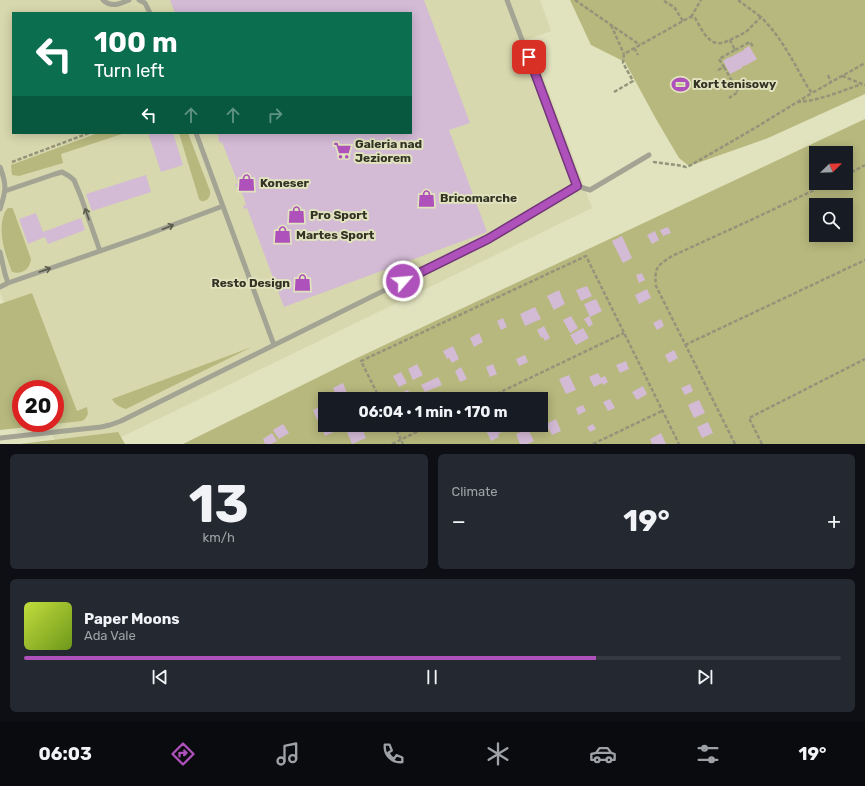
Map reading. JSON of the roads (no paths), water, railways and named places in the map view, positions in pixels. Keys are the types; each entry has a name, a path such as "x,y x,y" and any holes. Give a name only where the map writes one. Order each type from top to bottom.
{"lane":[{"path":"103,0 111,5 129,0"},
{"path":"138,0 145,3 150,12"},
{"path":"507,0 577,186"},
{"path":"196,134 274,345"},
{"path":"0,438 101,427 121,421 488,239 577,186 590,190 649,156"},
{"path":"0,167 4,177 5,193 0,209"},
{"path":"5,193 62,172 69,176 74,180 81,196 100,251"},
{"path":"0,286 160,230 223,206"},
{"path":"0,252 8,283"}],"place":[{"name":"Kort tenisowy","path":"680,84"},
{"name":"Galeria nad Jeziorem","path":"342,151"},
{"name":"Koneser","path":"247,183"},
{"name":"Bricomarche","path":"427,198"},
{"name":"Pro Sport","path":"297,215"},
{"name":"Martes Sport","path":"283,235"},
{"name":"Resto Design","path":"303,283"}]}
